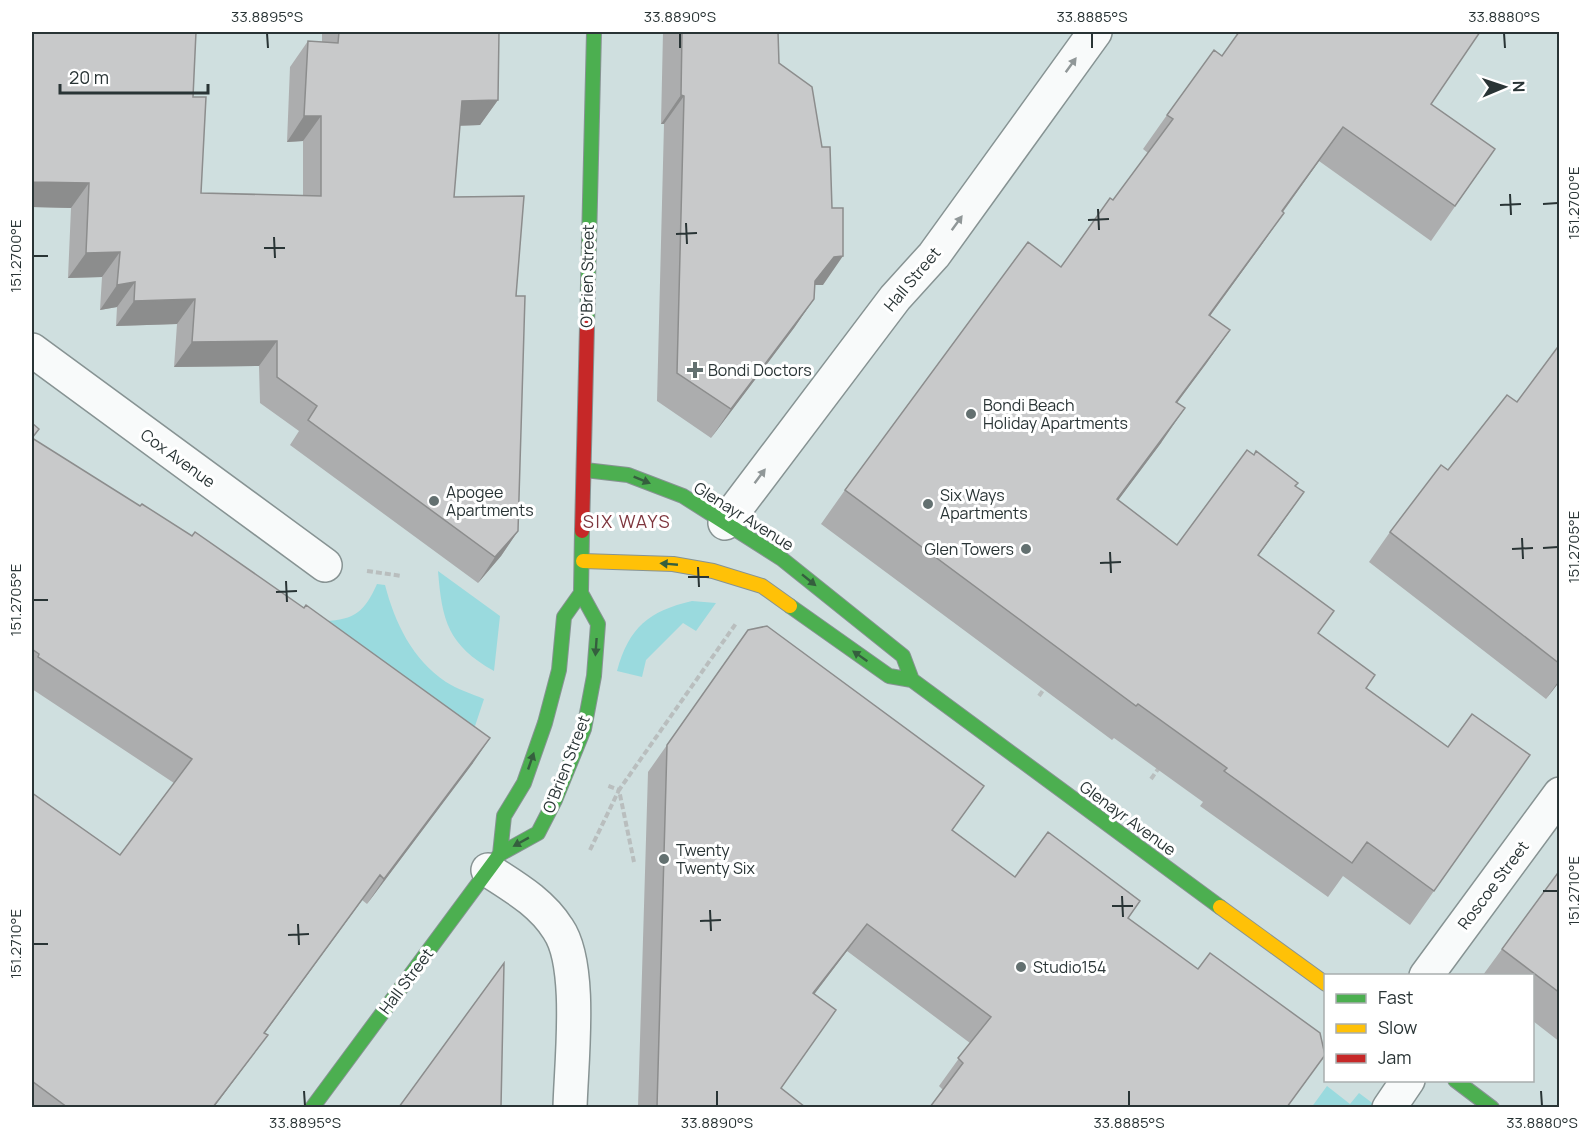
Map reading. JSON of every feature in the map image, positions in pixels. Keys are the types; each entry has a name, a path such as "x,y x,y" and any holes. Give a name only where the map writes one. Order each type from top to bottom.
{"street":[{"name":"O'Brien Street","path":"494,862 504,816 524,783 544,723 559,670 564,617 581,593 594,32"},
{"name":"Hall Street","path":"725,523 895,298 934,255 1095,32"},
{"name":"Cox Avenue","path":"32,351 325,565"},
{"name":"Glenayr Avenue","path":"585,470 628,475 683,496 782,559 903,656 912,680"},
{"name":"Glenayr Avenue","path":"583,561 673,564 713,571 762,586 889,676 912,680 1324,983"},
{"name":"O'Brien Street","path":"494,862 538,833 555,800 584,729 594,676 598,624 581,593"},
{"name":"Roscoe Street","path":"1427,974 1560,794"},
{"name":"Hall Street","path":"312,1107 494,862"},
{"path":"494,862 559,930 569,951 573,984 570,1107"},
{"path":"1389,1107 1407,1082"},
{"path":"1458,1082 1492,1107"}],"path":[{"path":"590,850 619,790 743,614"},
{"path":"1039,696 1044,689"},
{"path":"1151,779 1165,760"},
{"path":"600,783 619,790"},
{"path":"619,790 633,862"}],"shaded area":[{"path":"438,571 500,616 494,671 466,651 450,630 442,604"},
{"path":"377,584 385,585 406,639 434,673 446,682 484,699 471,738 325,621 344,619 358,612 368,601"},
{"path":"692,601 716,603 696,631 683,623 646,660 642,677 617,671 628,643 643,623 664,610"},
{"path":"1327,1086 1350,1104 1359,1093 1375,1105 1373,1108 1311,1108"}],"building":[{"path":"32,32 196,32 193,97 206,97 201,193 321,196 321,116 304,116 308,41 338,43 339,32 499,32 498,100 462,101 454,197 524,196 516,296 525,296 518,531 495,557 308,420 317,406 277,377 277,341 192,342 195,299 134,301 135,282 117,285 120,252 86,253 89,183 32,182"},
{"path":"682,32 778,32 779,63 812,87 822,147 830,147 832,208 843,208 843,256 834,257 815,281 814,299 731,409 677,373 684,96 681,95"},
{"path":"1239,32 1480,32 1431,104 1495,149 1455,206 1343,127 1282,211 1284,213 1209,315 1230,330 1176,402 1185,408 1117,499 1177,545 1247,450 1254,455 1256,451 1298,483 1295,486 1304,492 1258,555 1334,611 1318,633 1375,675 1366,688 1448,747 1472,714 1530,755 1434,891 1367,842 1352,863 1224,771 1227,768 1138,704 1136,706 845,490 1028,242 1061,267 1110,198 1113,200 1173,119 1167,115 1214,50 1222,56"},
{"path":"1560,344 1560,664 1390,532 1441,465 1448,470 1507,395 1517,402"},
{"path":"32,423 39,429 32,438"},
{"path":"32,438 192,536 195,532 304,608 306,605 490,738 384,879 380,875 264,1033 268,1035 213,1107 67,1107 32,1081 32,793 120,855 192,759 38,657 39,654 32,649"},
{"path":"767,626 984,786 952,830 1015,877 1048,832 1140,901 1128,918 1198,969 1210,953 1320,1033 1324,1056 1287,1107 930,1107 963,1063 958,1058 991,1017 867,924 813,993 836,1010 781,1088 805,1107 657,1107 667,745 748,630"},
{"path":"1560,870 1560,993 1502,949"},
{"path":"504,963 501,1107 399,1107"}],"traffic: fast":[{"path":"587,326 594,32"},
{"path":"585,470 628,475 683,496 782,559 903,656 912,680"},
{"path":"312,1108 500,854 538,833 555,800 584,729 594,676 598,624 581,593 582,531"},
{"path":"500,854 504,816 524,783 545,723 559,670 564,617 581,593"},
{"path":"790,606 889,676 912,680 1220,907"},
{"path":"1458,1082 1492,1108"}],"traffic: slow":[{"path":"583,561 673,564 713,571 762,586 790,606"},
{"path":"1220,907 1324,983"}],"traffic: jam":[{"path":"582,531 587,326"}],"place":[{"name":"Bondi Doctors","path":"695,370"},
{"name":"Bondi Beach Holiday Apartments","path":"971,414"},
{"name":"Apogee Apartments","path":"434,501"},
{"name":"Six Ways Apartments","path":"928,504"},
{"name":"Glen Towers","path":"1026,549"},
{"name":"Twenty Twenty Six","path":"664,859"},
{"name":"Studio154","path":"1021,967"}],"district":[{"name":"SIX WAYS","path":"627,521"}]}
